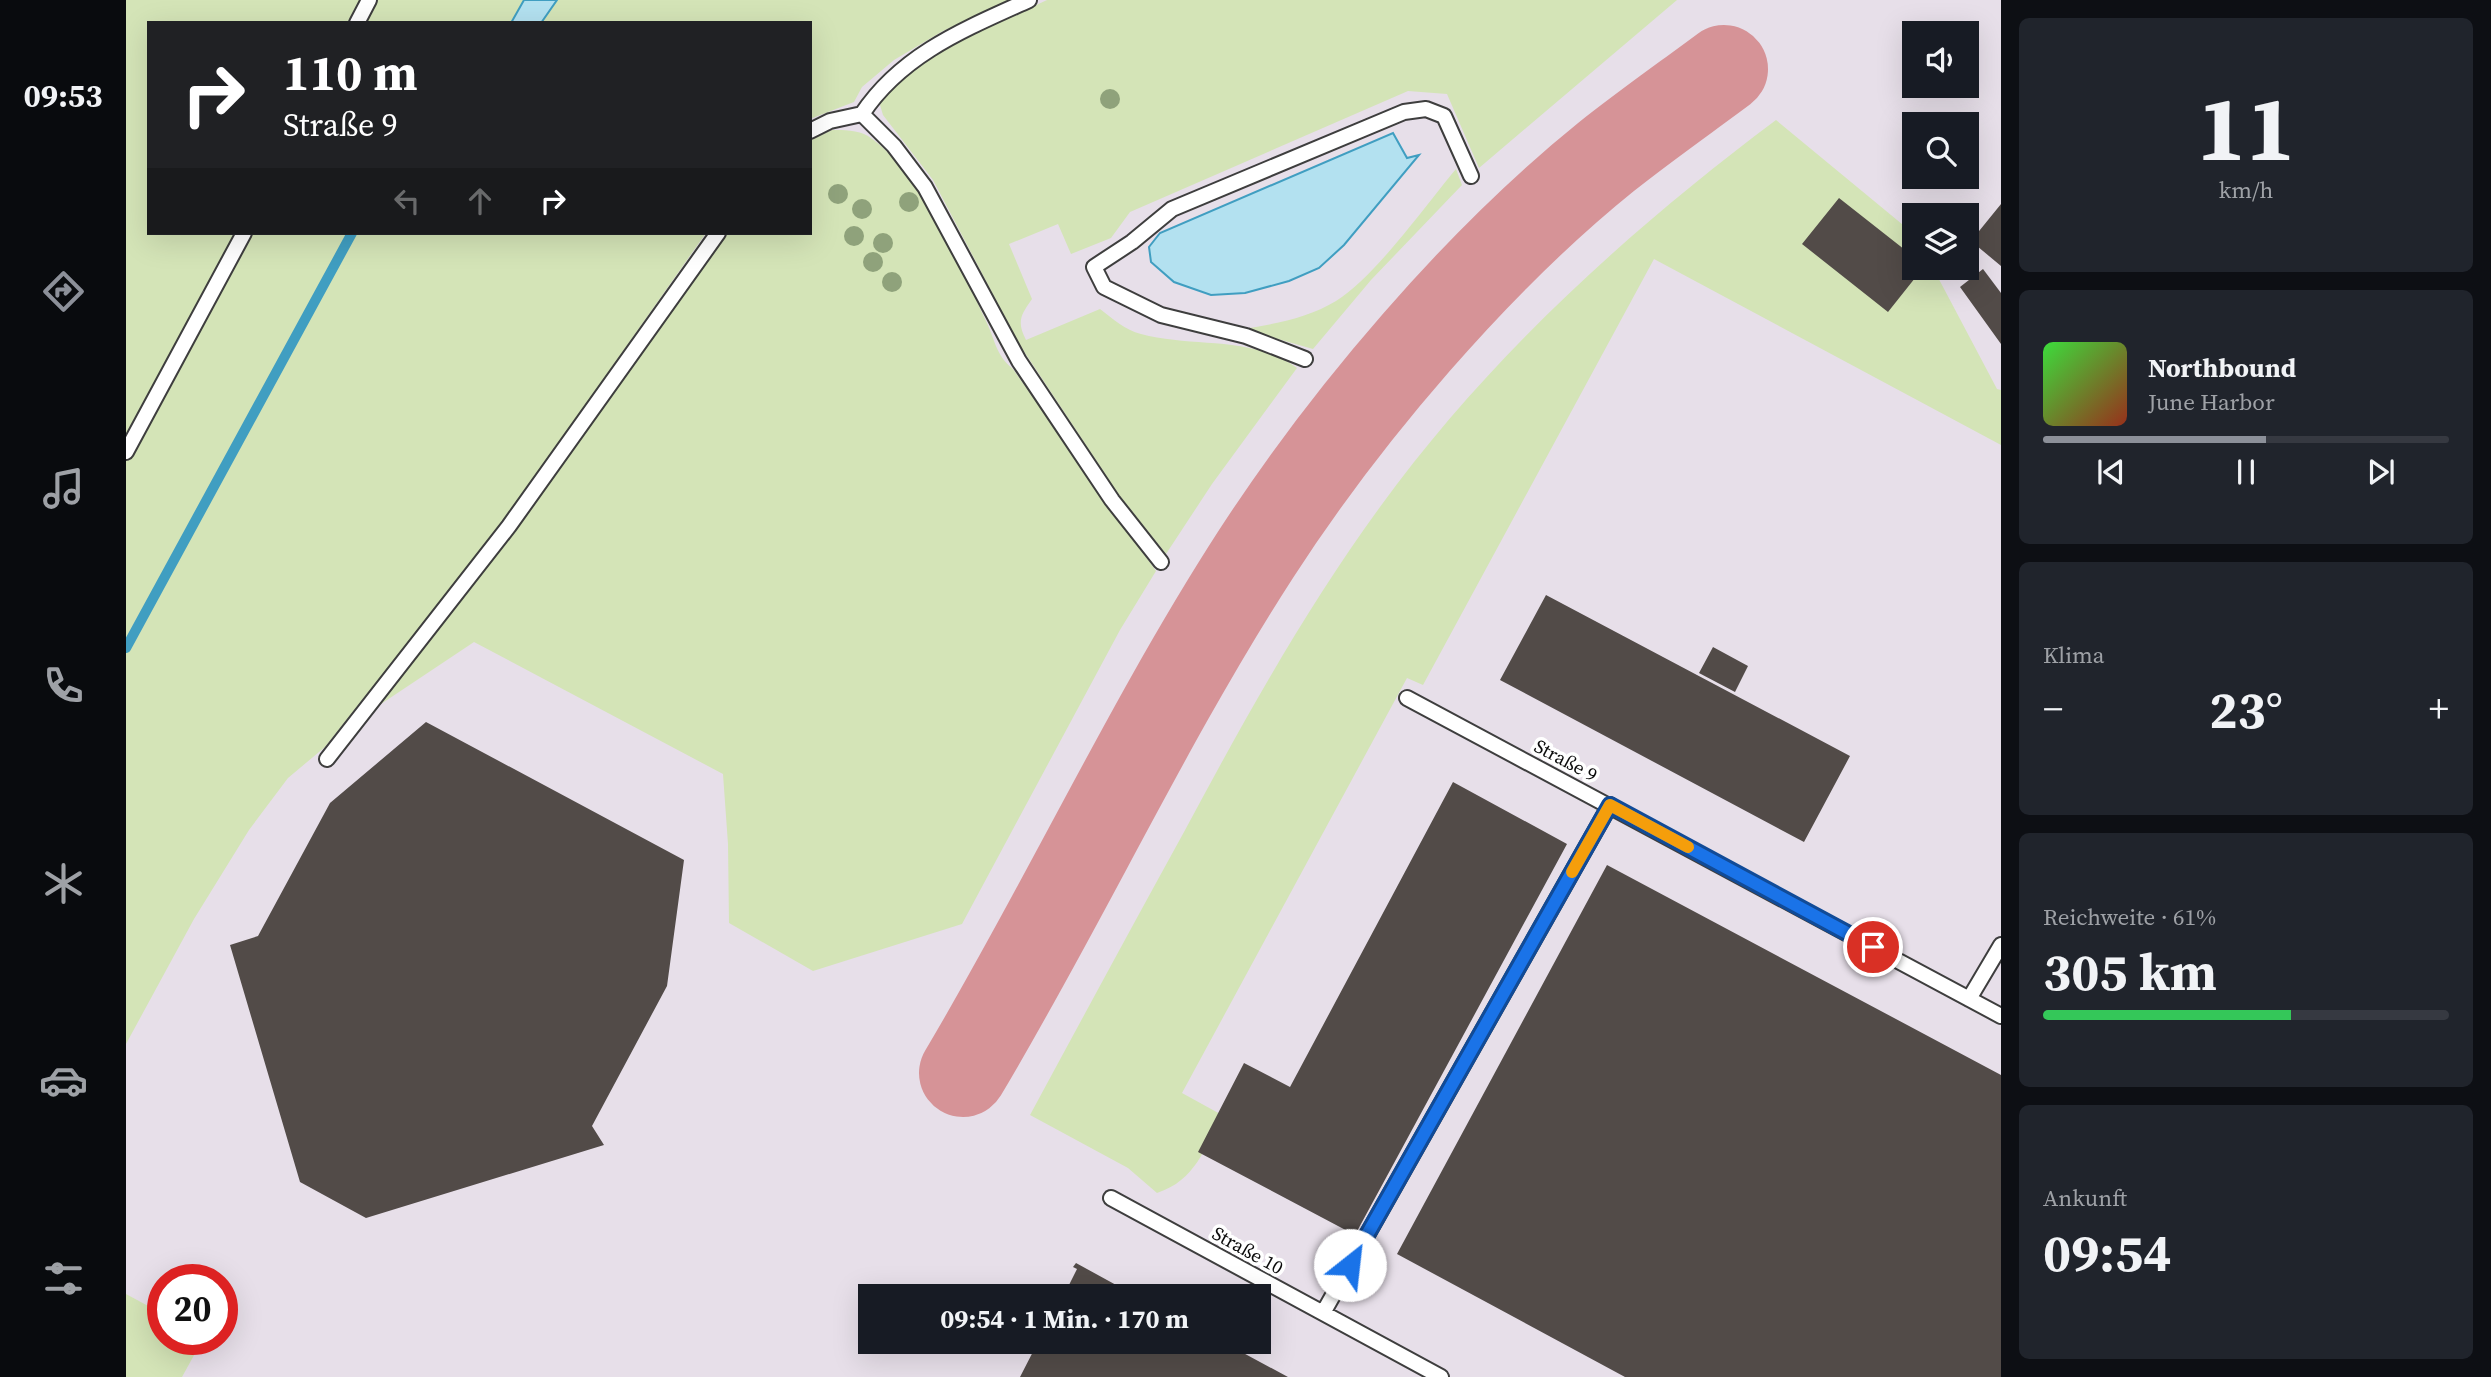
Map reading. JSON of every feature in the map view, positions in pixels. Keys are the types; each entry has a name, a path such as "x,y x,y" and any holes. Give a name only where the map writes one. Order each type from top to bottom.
{"lane":[{"path":"358,21 369,0"},
{"path":"812,130 830,121 862,114 875,95 911,61 943,40 1029,0"},
{"path":"1305,359 1246,335 1161,315 1104,287 1094,267 1132,242 1172,209 1404,112 1426,109 1444,116 1471,176"},
{"path":"862,114 894,146 925,187 1019,361 1112,500 1161,562"},
{"path":"126,452 243,235"},
{"path":"327,759 509,526 717,235"},
{"name":"Straße 9","path":"1407,698 2001,1016"},
{"path":"1322,1313 1610,805"},
{"path":"1969,999 2001,945"},
{"name":"Straße 10","path":"1111,1198 1441,1377"}],"shaded area":[{"path":"897,0 2001,0 2001,1377 126,1377 126,977 586,235 812,235 812,44"}],"green space":[{"path":"126,0 524,0 512,21 147,21 147,235 705,235 503,522 325,747 288,778 249,830 194,919 126,1044"},
{"path":"557,0 1010,0 943,31 894,60 862,87 854,102 812,118 812,21 542,21"},
{"path":"1047,0 1677,0 1479,168 1447,94 1408,91 1130,212 1111,238 1071,254 1058,224 1009,244 1032,299 1021,319 1026,340 1100,309 1124,327 1141,334 1242,346 1280,358 1297,368 1212,484 1166,554 1119,495 1019,344 933,180 883,115 880,105 891,88 930,57"},
{"path":"1776,120 1902,224 1902,280 1939,280 1997,389 2001,390 2001,445 1654,259 1423,685 1407,678 1182,1093 1222,1115 1190,1172 1157,1193 1128,1168 1030,1115 1253,707 1326,585 1380,507 1422,452 1514,348 1615,252 1721,162"},
{"path":"832,130 864,134 886,150 903,170 936,219 1002,358 1013,369 1156,571 1120,630 962,924 813,971 729,923 728,844 723,774 474,642 378,706 513,533 727,235 812,235 812,139"},
{"path":"1456,169 1462,185 1371,280 1313,349 1243,329 1303,316 1325,307 1351,290 1383,258"},
{"path":"126,1294 147,1305 147,1355 194,1355 182,1377 126,1377"}],"water":[{"path":"524,0 557,0 542,21 512,21"},
{"path":"1393,133 1407,158 1419,155 1344,245 1319,268 1289,281 1245,293 1211,295 1174,282 1151,262 1149,247 1160,233"}],"building":[{"path":"1839,198 1902,248 1902,280 1913,280 1888,312 1802,244"},
{"path":"2001,204 2001,266 1979,248 1979,231"},
{"path":"1983,269 2001,293 2001,344 1960,287 1969,280 1979,280 1979,272"},
{"path":"1546,595 1850,756 1804,842 1500,680"},
{"path":"1713,647 1748,666 1735,692 1699,673"},
{"path":"426,722 684,860 667,986 592,1126 604,1145 366,1218 300,1182 230,945 258,936 330,803"},
{"path":"1453,782 1567,844 1355,1235 1198,1152 1244,1063 1290,1087"},
{"path":"1607,865 2001,1075 2001,1377 1625,1377 1397,1254"},
{"path":"1076,1263 1114,1284 1070,1284 1077,1269 1073,1267"},
{"path":"1032,1354 1245,1354 1288,1377 1020,1377"}],"waterway":[{"path":"126,648 351,235"}],"taxiway":[{"path":"963,1073 1217,617 1256,554 1331,448 1416,342 1510,243 1606,157 1724,69"}],"slow traffic":[{"path":"1572,872 1610,805 1688,847"}],"route":[{"path":"1350,1265 1610,805 1873,947"}]}
